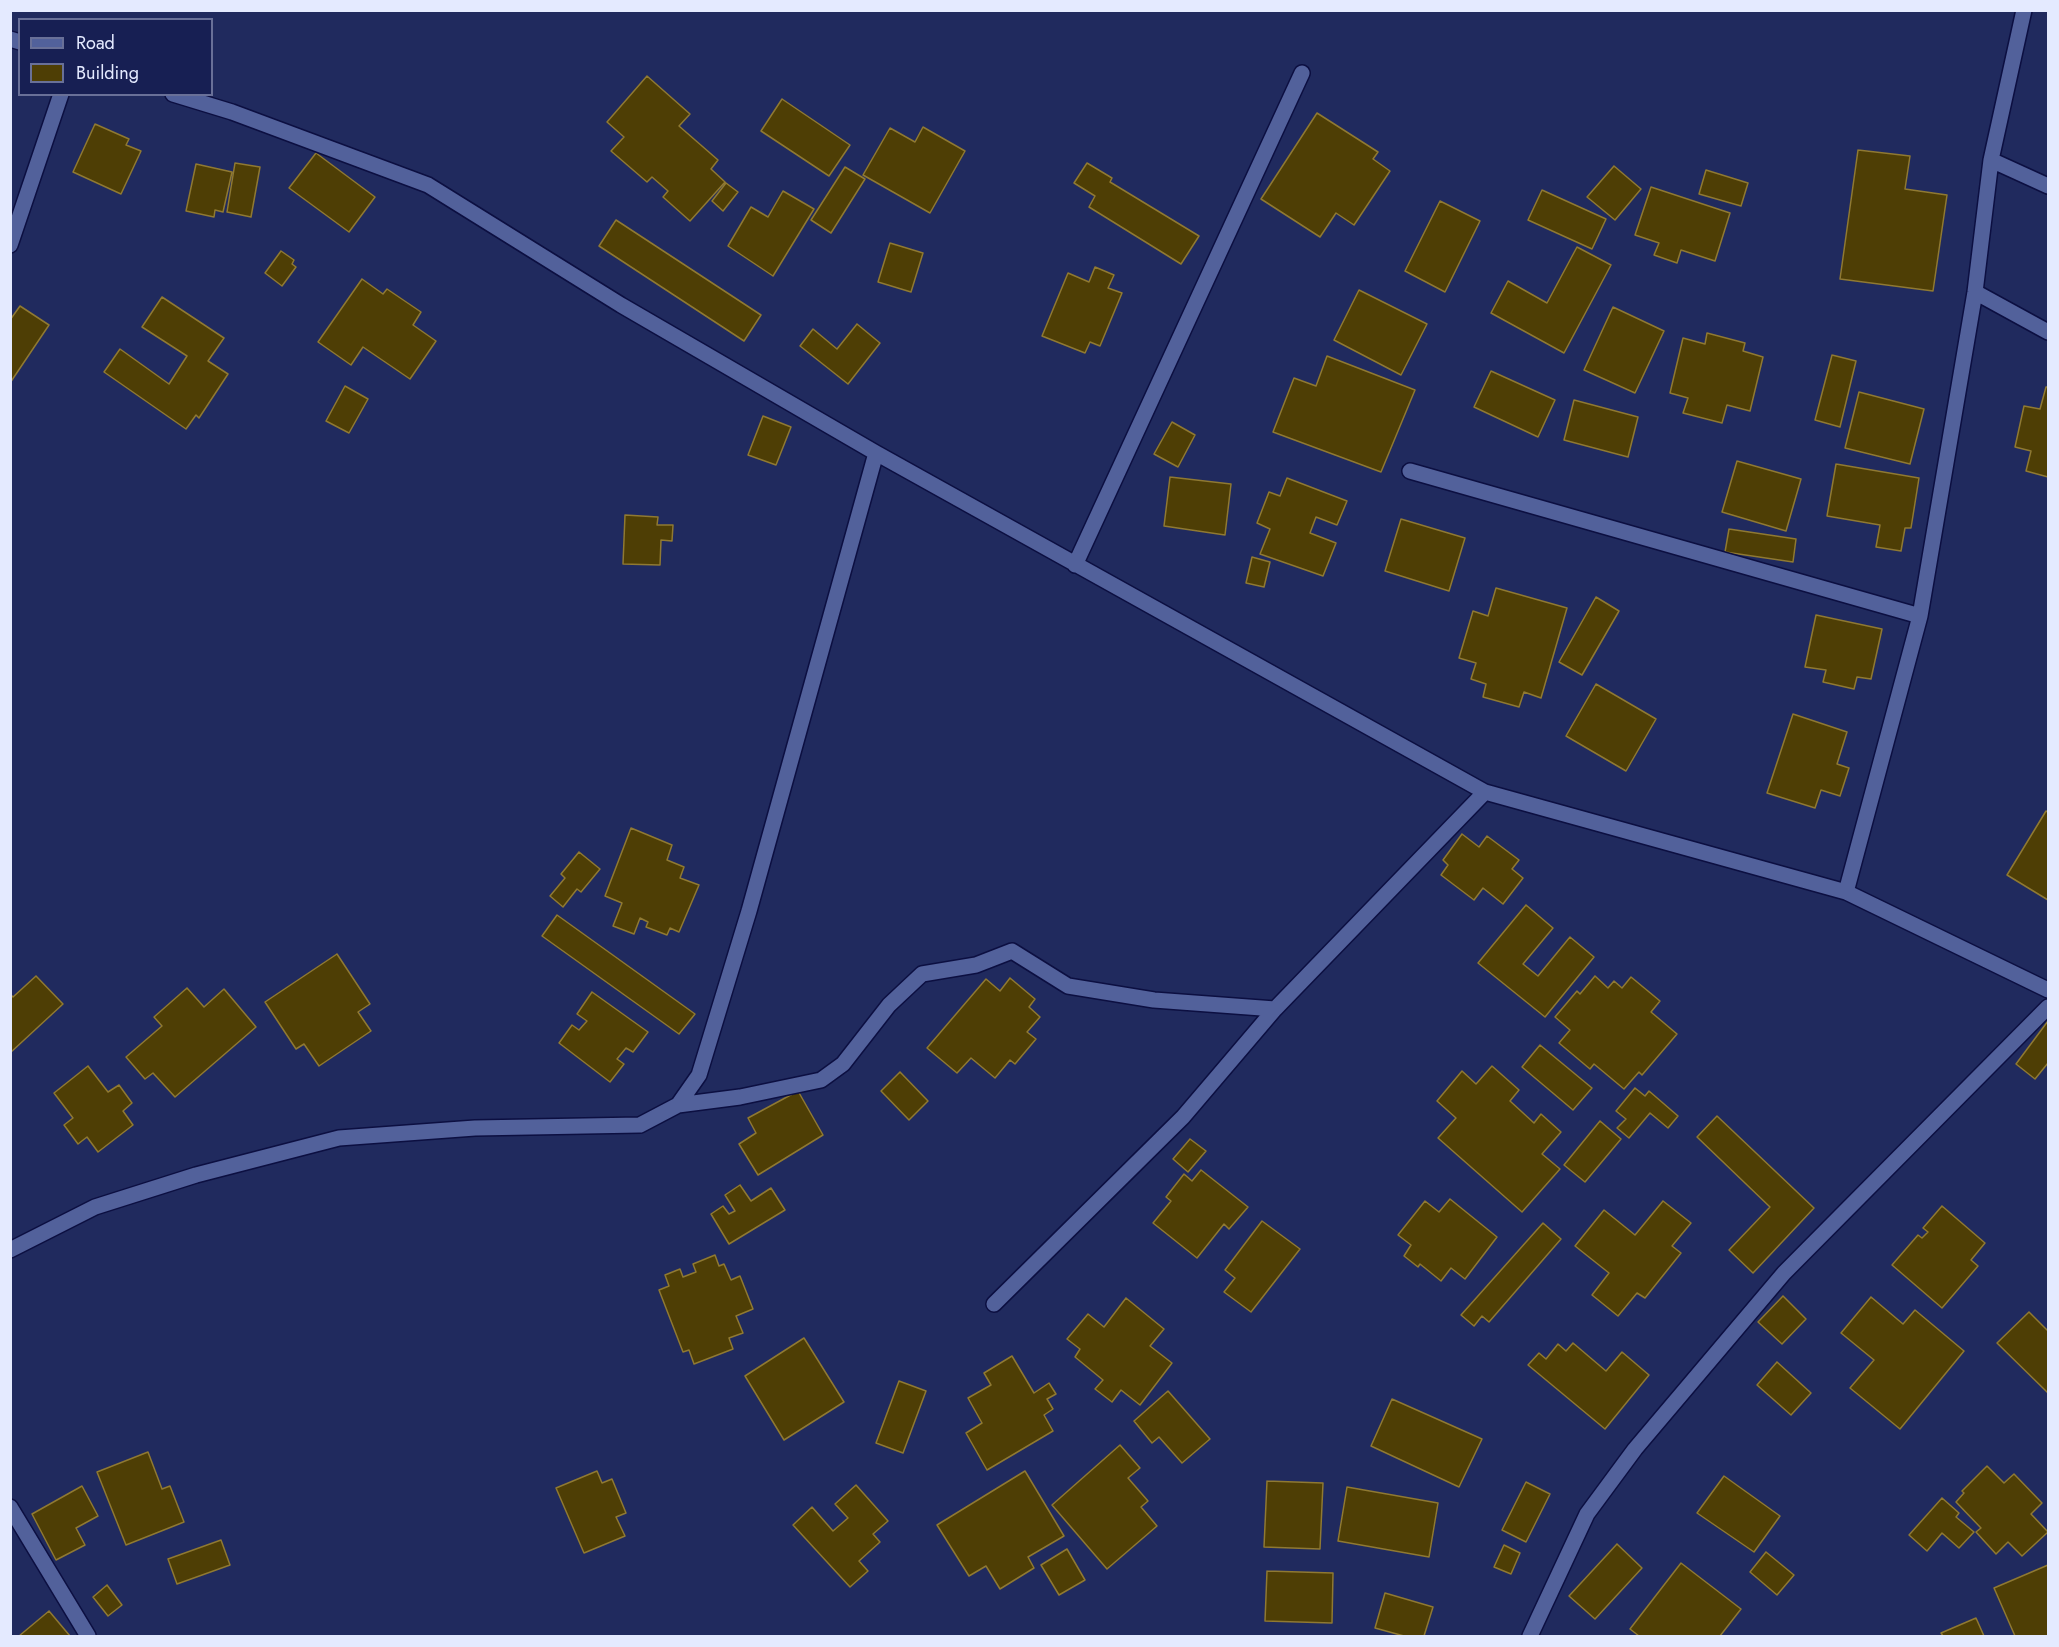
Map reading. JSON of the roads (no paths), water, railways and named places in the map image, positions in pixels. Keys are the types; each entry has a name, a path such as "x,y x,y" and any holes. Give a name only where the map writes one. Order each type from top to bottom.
{"street":[{"path":"1846,892 1920,616 1975,292 1991,160 2024,10"},
{"path":"1075,565 1302,73"},
{"path":"10,245 60,96"},
{"path":"180,96 232,112 428,185 621,305 876,453 1485,792 1846,892 2049,990"},
{"path":"1991,160 2049,186"},
{"path":"1975,292 2049,332"},
{"path":"678,1105 699,1075 749,911 876,453"},
{"path":"1410,471 1920,616"},
{"path":"994,1304 1183,1117 1275,1009 1485,792"},
{"path":"10,1250 95,1207 195,1175 339,1138 476,1128 640,1125 678,1105 740,1097 821,1080 843,1064 889,1005 922,974 976,965 1012,951 1068,986 1154,1000 1275,1009"},
{"path":"1530,1636 1587,1514 1635,1449 1784,1273 2049,1007"},
{"path":"10,1507 88,1636"}]}
